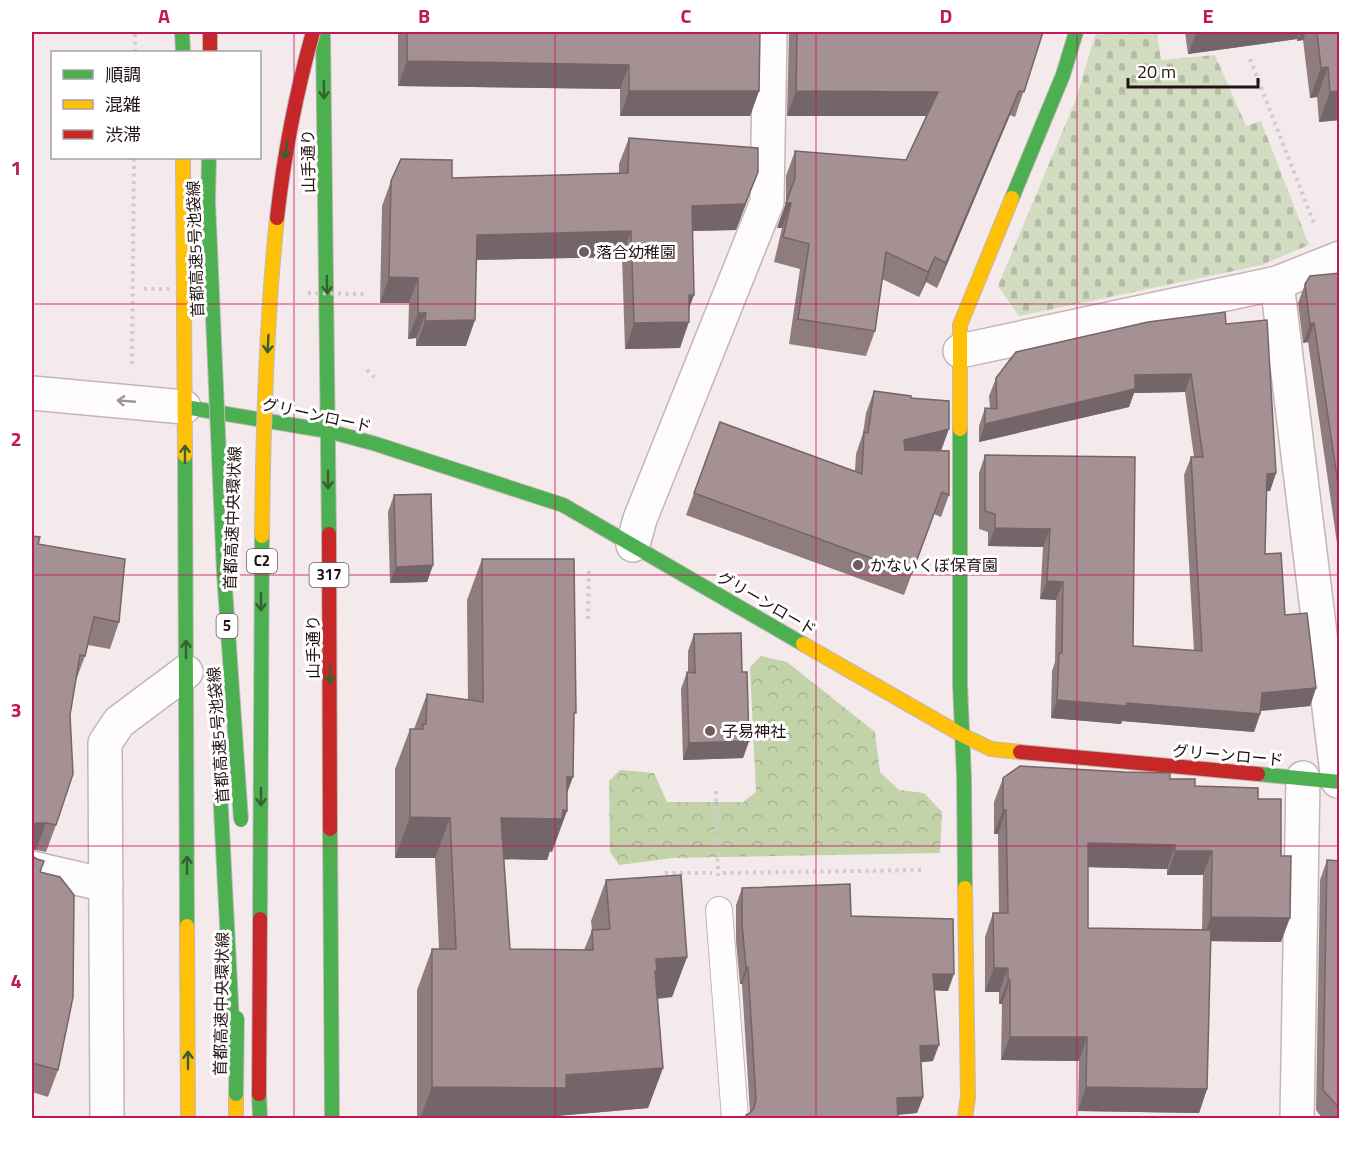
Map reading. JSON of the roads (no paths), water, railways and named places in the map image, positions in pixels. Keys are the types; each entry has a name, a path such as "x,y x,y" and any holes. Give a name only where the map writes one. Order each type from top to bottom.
{"main road":[{"path":"182,32 183,51"},
{"path":"202,32 202,51"},
{"path":"210,32 210,51"},
{"path":"270,169 280,115 301,32"},
{"name":"首都高速中央環状線","path":"260,1119 262,526 270,309 280,181 292,118 313,32"},
{"name":"山手通り","path":"323,32 332,1119"},
{"path":"964,1119 968,1097 960,684 960,325 1063,75 1076,32"},
{"path":"183,159 188,1119"},
{"name":"首都高速5号池袋線","path":"201,159 208,503"},
{"name":"首都高速5号池袋線","path":"209,159 208,201 224,573 241,833 245,677"},
{"name":"首都高速中央環状線","path":"249,477 254,350"},
{"name":"グリーンロード","path":"184,407 328,431 376,444 563,505 962,735 991,749 1339,782"},
{"name":"首都高速5号池袋線","path":"219,774 236,1094"},
{"name":"首都高速中央環状線","path":"236,1119 243,910 259,1094"}],"street":[{"path":"633,545 640,519 767,202 770,32"},
{"path":"960,351 1277,283 1340,258"},
{"path":"1277,283 1339,782"},
{"path":"32,393 184,407"},
{"path":"107,1119 105,743 119,722 186,672"},
{"path":"1297,1119 1303,778"},
{"path":"32,868 106,885"}],"lane":[{"path":"719,910 735,1119"}],"place":[{"name":"落合幼稚園","path":"584,252"},
{"name":"かないくぼ保育園","path":"858,565"},
{"name":"子易神社","path":"710,731"}]}
